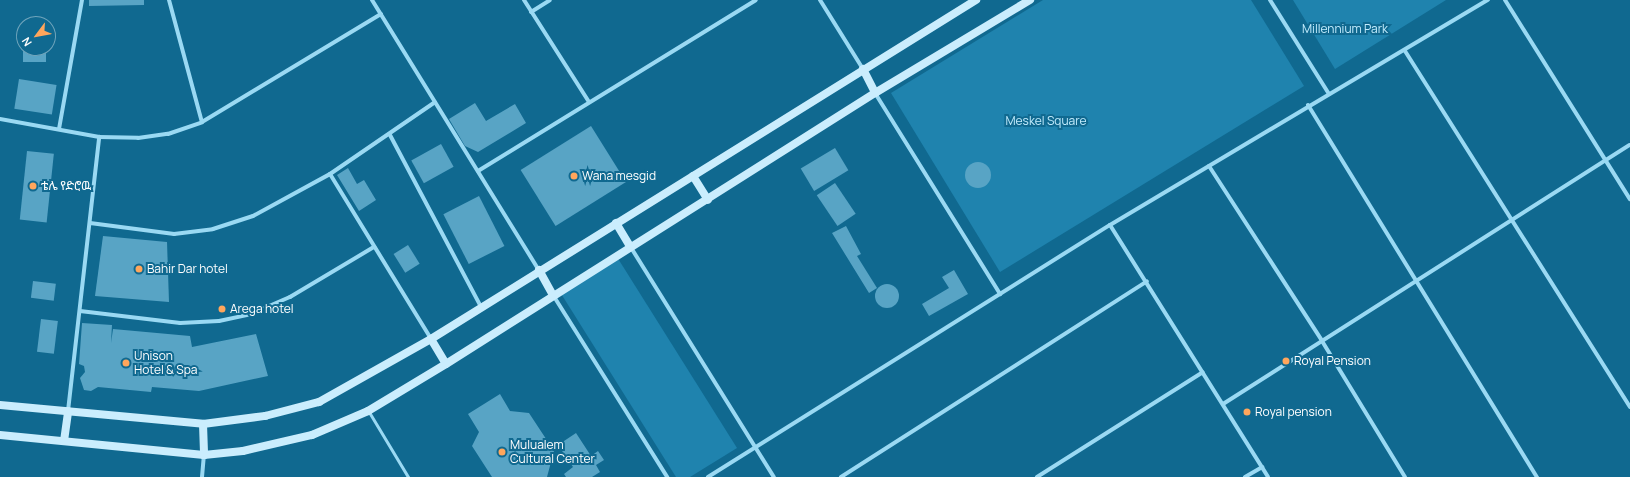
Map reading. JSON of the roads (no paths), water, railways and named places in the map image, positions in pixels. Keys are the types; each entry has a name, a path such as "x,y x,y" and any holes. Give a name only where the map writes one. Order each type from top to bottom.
{"street":[{"path":"59,129 82,0"},
{"path":"169,0 202,122"},
{"path":"372,0 553,295 667,477"},
{"path":"524,0 590,102"},
{"path":"531,12 550,0"},
{"path":"478,171 756,0"},
{"path":"820,0 863,68 875,93 1000,294"},
{"path":"0,405 203,424 265,416 319,402 431,339 863,68 976,0"},
{"path":"0,435 204,455 283,444 312,435 368,410 446,364 630,246 708,200 875,93 1030,0"},
{"path":"1270,0 1329,94"},
{"path":"708,477 1110,225 1308,105 1405,51 1488,0"},
{"path":"1505,0 1630,199"},
{"path":"0,119 98,137 138,138 168,134 202,122 381,14"},
{"path":"1405,51 1514,219 1630,407"},
{"path":"90,223 174,234 213,229 253,216 330,174 435,102"},
{"path":"1308,105 1537,477"},
{"path":"390,134 481,307"},
{"path":"64,441 90,223 98,137"},
{"path":"1223,404 1630,145"},
{"path":"1209,166 1322,341 1405,477"},
{"path":"330,174 446,364"},
{"path":"692,176 708,200"},
{"path":"616,223 774,477"},
{"path":"1110,225 1147,281 1268,477"},
{"path":"80,311 180,323 219,321 251,314 290,297 374,247"},
{"path":"841,477 1147,281"},
{"path":"1037,477 1203,372"},
{"path":"202,477 204,455 203,424"},
{"path":"1245,477 1262,467"}],"lane":[{"path":"368,410 408,477"}],"place":[{"name":"Wana mesgid","path":"574,176"},
{"name":"ቴሌ የድሮዉ","path":"33,186"},
{"name":"Bahir Dar hotel","path":"139,269"},
{"name":"Arega hotel","path":"222,309"},
{"name":"Royal Pension","path":"1286,361"},
{"name":"Unison Hotel & Spa","path":"126,363"},
{"name":"Royal pension","path":"1247,412"},
{"name":"Mulualem Cultural Center","path":"502,452"}],"park label":[{"name":"Millennium Park","path":"1345,29"},
{"name":"Meskel Square","path":"1046,121"}]}
